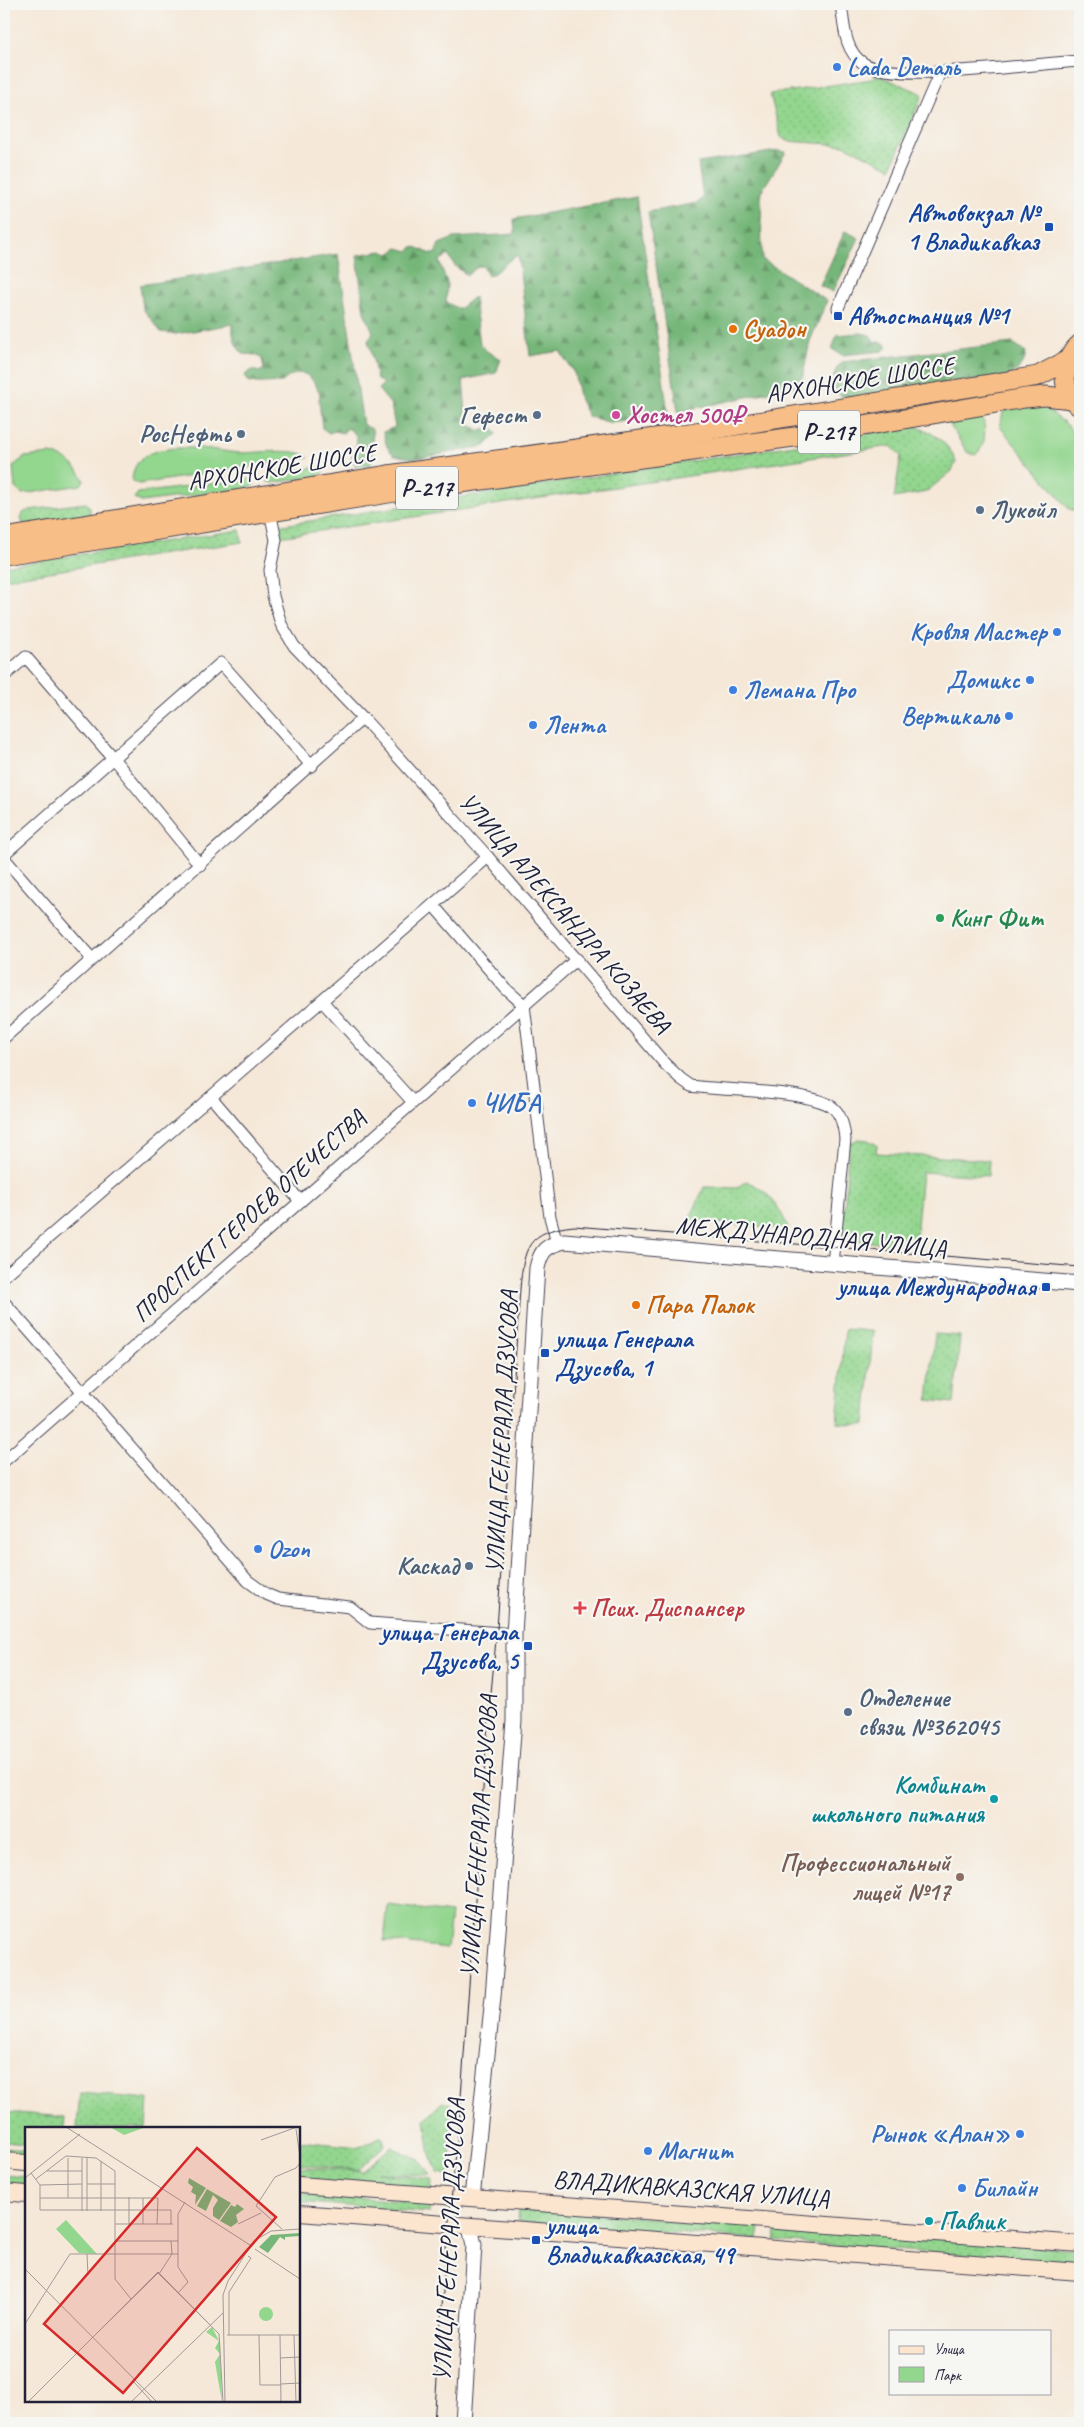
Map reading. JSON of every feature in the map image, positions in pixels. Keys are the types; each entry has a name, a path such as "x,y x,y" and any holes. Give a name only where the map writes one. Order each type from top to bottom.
{"highway":[{"path":"1076,403 1065,379 1068,360 1080,344"},
{"name":"АРХОНСКОЕ ШОССЕ","path":"4,555 269,504 388,475 687,434 1038,376 1068,360"},
{"name":"АРХОНСКОЕ ШОССЕ","path":"4,538 269,504 395,492 823,433 1025,398 1046,396 1076,403"}],"main road":[{"path":"4,2161 25,2163"},
{"name":"ВЛАДИКАВКАЗСКАЯ УЛИЦА","path":"300,2185 1080,2244"},
{"path":"4,2192 25,2194"},
{"name":"УЛИЦА ГЕНЕРАЛА ДЗУСОВА","path":"470,2227 472,2198"},
{"path":"300,2213 1080,2272"}],"street":[{"path":"841,4 846,40 852,52 863,64 890,71 940,72 1080,62"},
{"path":"838,308 940,72"},
{"name":"УЛИЦА АЛЕКСАНДРА КОЗАЕВА","path":"269,504 276,540 270,570 273,596 281,624 294,646 364,718 488,857 577,958 665,1064 691,1086 807,1098 831,1106 844,1127 845,1139 833,1264"},
{"path":"4,676 26,657 112,757 200,866"},
{"path":"4,854 221,663 312,766"},
{"path":"4,1038 92,958 200,866 364,718"},
{"path":"4,1276 488,857"},
{"path":"4,858 92,958"},
{"path":"433,905 506,989 524,1005 550,1217 557,1243"},
{"name":"ПРОСПЕКТ ГЕРОЕВ ОТЕЧЕСТВА","path":"4,1461 84,1393 412,1101 577,958"},
{"path":"322,1001 412,1101"},
{"path":"211,1097 300,1201"},
{"name":"МЕЖДУНАРОДНАЯ УЛИЦА","path":"541,1252 547,1246 564,1242 928,1270 1080,1284"},
{"name":"УЛИЦА ГЕНЕРАЛА ДЗУСОВА","path":"472,2198 493,1997 514,1720 514,1634 537,1268 541,1252"},
{"path":"4,1302 248,1581 266,1594 278,1599 350,1607 370,1623 514,1634"},
{"name":"УЛИЦА ГЕНЕРАЛА ДЗУСОВА","path":"463,2423 474,2245 470,2227"}],"green space":[{"path":"877,75 921,93 922,96 891,168 844,145 787,141 781,137 770,94 872,79"},
{"path":"778,151 786,152 761,192 762,259 827,301 810,341 801,385 678,412 648,212 697,203 703,198 698,163"},
{"path":"637,197 668,413 641,420 611,423 588,416 580,400 574,373 560,351 530,356 518,255 488,276 483,266 479,266 467,275 455,266 448,255 439,261 447,282 446,302 459,309 474,297 480,344 488,352 501,359 496,373 463,380 467,423 480,431 492,427 497,434 485,446 415,459 394,455 387,447 383,432 395,427 391,405 378,389 384,383 377,380 368,341 373,332 364,312 357,255 382,251 389,254 398,248 409,251 412,247 435,254 439,244 454,238 515,234 514,219"},
{"path":"845,231 859,238 833,292 820,286"},
{"path":"338,254 363,425 372,429 373,458 370,465 359,466 353,464 351,458 357,443 356,435 348,428 343,433 335,431 329,433 322,428 320,394 313,381 305,374 295,374 282,382 260,383 248,381 245,375 252,370 259,372 264,369 262,359 256,355 243,354 234,340 233,324 176,334 161,332 143,309 140,285"},
{"path":"860,333 870,335 874,341 884,343 887,347 883,351 842,355 832,349 837,335"},
{"path":"1013,343 1026,352 1021,366 1009,376 844,398 839,395 834,386 834,376 842,362"},
{"path":"1039,404 1064,422 1080,439 1080,512 1069,509 1000,427 1003,412 1014,406"},
{"path":"982,416 984,442 975,455 967,452 948,422"},
{"path":"915,426 940,439 949,449 956,462 952,471 926,492 894,498 901,456 891,446 272,538 271,527"},
{"path":"200,448 240,453 288,452 305,455 309,458 139,484 132,481 134,469 139,461 147,455 167,449"},
{"path":"50,454 61,457 78,470 84,480 81,485 22,494 15,488 13,466 25,457"},
{"path":"317,467 322,468 323,472 319,476 268,482 267,477 277,473"},
{"path":"250,479 255,484 249,488 141,502 134,498 138,493"},
{"path":"86,503 90,507 90,515 24,525 21,519 23,513 29,510"},
{"path":"240,530 242,542 4,579 4,566"},
{"path":"858,1139 868,1140 877,1145 876,1153 989,1160 988,1176 922,1172 915,1247 842,1239 849,1144"},
{"path":"746,1181 767,1194 781,1213 789,1229 689,1221 704,1187 737,1188"},
{"path":"845,1329 873,1331 865,1425 837,1423"},
{"path":"935,1334 960,1336 954,1403 928,1400"},
{"path":"388,1905 451,1913 447,1948 384,1941"},
{"path":"80,2093 148,2099 146,2127 77,2127"},
{"path":"443,2101 450,2104 453,2113 449,2175 438,2173 429,2150 425,2119"},
{"path":"4,2112 65,2117 64,2127 25,2127 25,2144 4,2142"},
{"path":"382,2136 385,2145 358,2170 300,2165 300,2141 360,2147"},
{"path":"391,2147 419,2159 430,2175 377,2173 432,2179 431,2192 300,2182 300,2168 363,2171"},
{"path":"4,2148 25,2150 25,2157 4,2155"},
{"path":"4,2175 25,2177 25,2186 4,2184"},
{"path":"300,2193 430,2203 429,2213 300,2202"},
{"path":"519,2208 760,2226 758,2239 518,2222"},
{"path":"777,2226 1080,2249 1080,2264 775,2241"}],"tram line":[{"path":"434,2423 446,2249 459,2125 486,1747 497,1629 520,1289 526,1252 537,1237 546,1232 574,1226 1080,1267"}],"place":[{"name":"Lada Dеталь","path":"837,67"},
{"name":"Автовокзал № 1 Владикавказ","path":"1049,227"},
{"name":"Автостанция №1","path":"838,316"},
{"name":"Суадон","path":"733,329"},
{"name":"Гефест","path":"537,415"},
{"name":"Хостел 500₽","path":"616,415"},
{"name":"РосНефть","path":"241,434"},
{"name":"Лукойл","path":"980,510"},
{"name":"Кровля Мастер","path":"1057,632"},
{"name":"Домикс","path":"1030,680"},
{"name":"Лемана Про","path":"733,690"},
{"name":"Вертикаль","path":"1009,716"},
{"name":"Лента","path":"533,725"},
{"name":"Кинг Фит","path":"940,918"},
{"name":"ЧИБА","path":"472,1103"},
{"name":"улица Международная","path":"1046,1287"},
{"name":"Пара Палок","path":"636,1305"},
{"name":"улица Генерала Дзусова, 1","path":"545,1353"},
{"name":"Ozon","path":"258,1549"},
{"name":"Каскад","path":"469,1566"},
{"name":"Псих. Диспансер","path":"580,1608"},
{"name":"улица Генерала Дзусова, 5","path":"528,1646"},
{"name":"Отделение связи №362045","path":"848,1712"},
{"name":"Комбинат школьного питания","path":"994,1799"},
{"name":"Профессиональный лицей №17","path":"960,1877"},
{"name":"Рынок «Алан»","path":"1020,2134"},
{"name":"Магнит","path":"648,2151"},
{"name":"Билайн","path":"962,2188"},
{"name":"Павлик","path":"929,2221"},
{"name":"улица Владикавказская, 49","path":"536,2240"}]}
